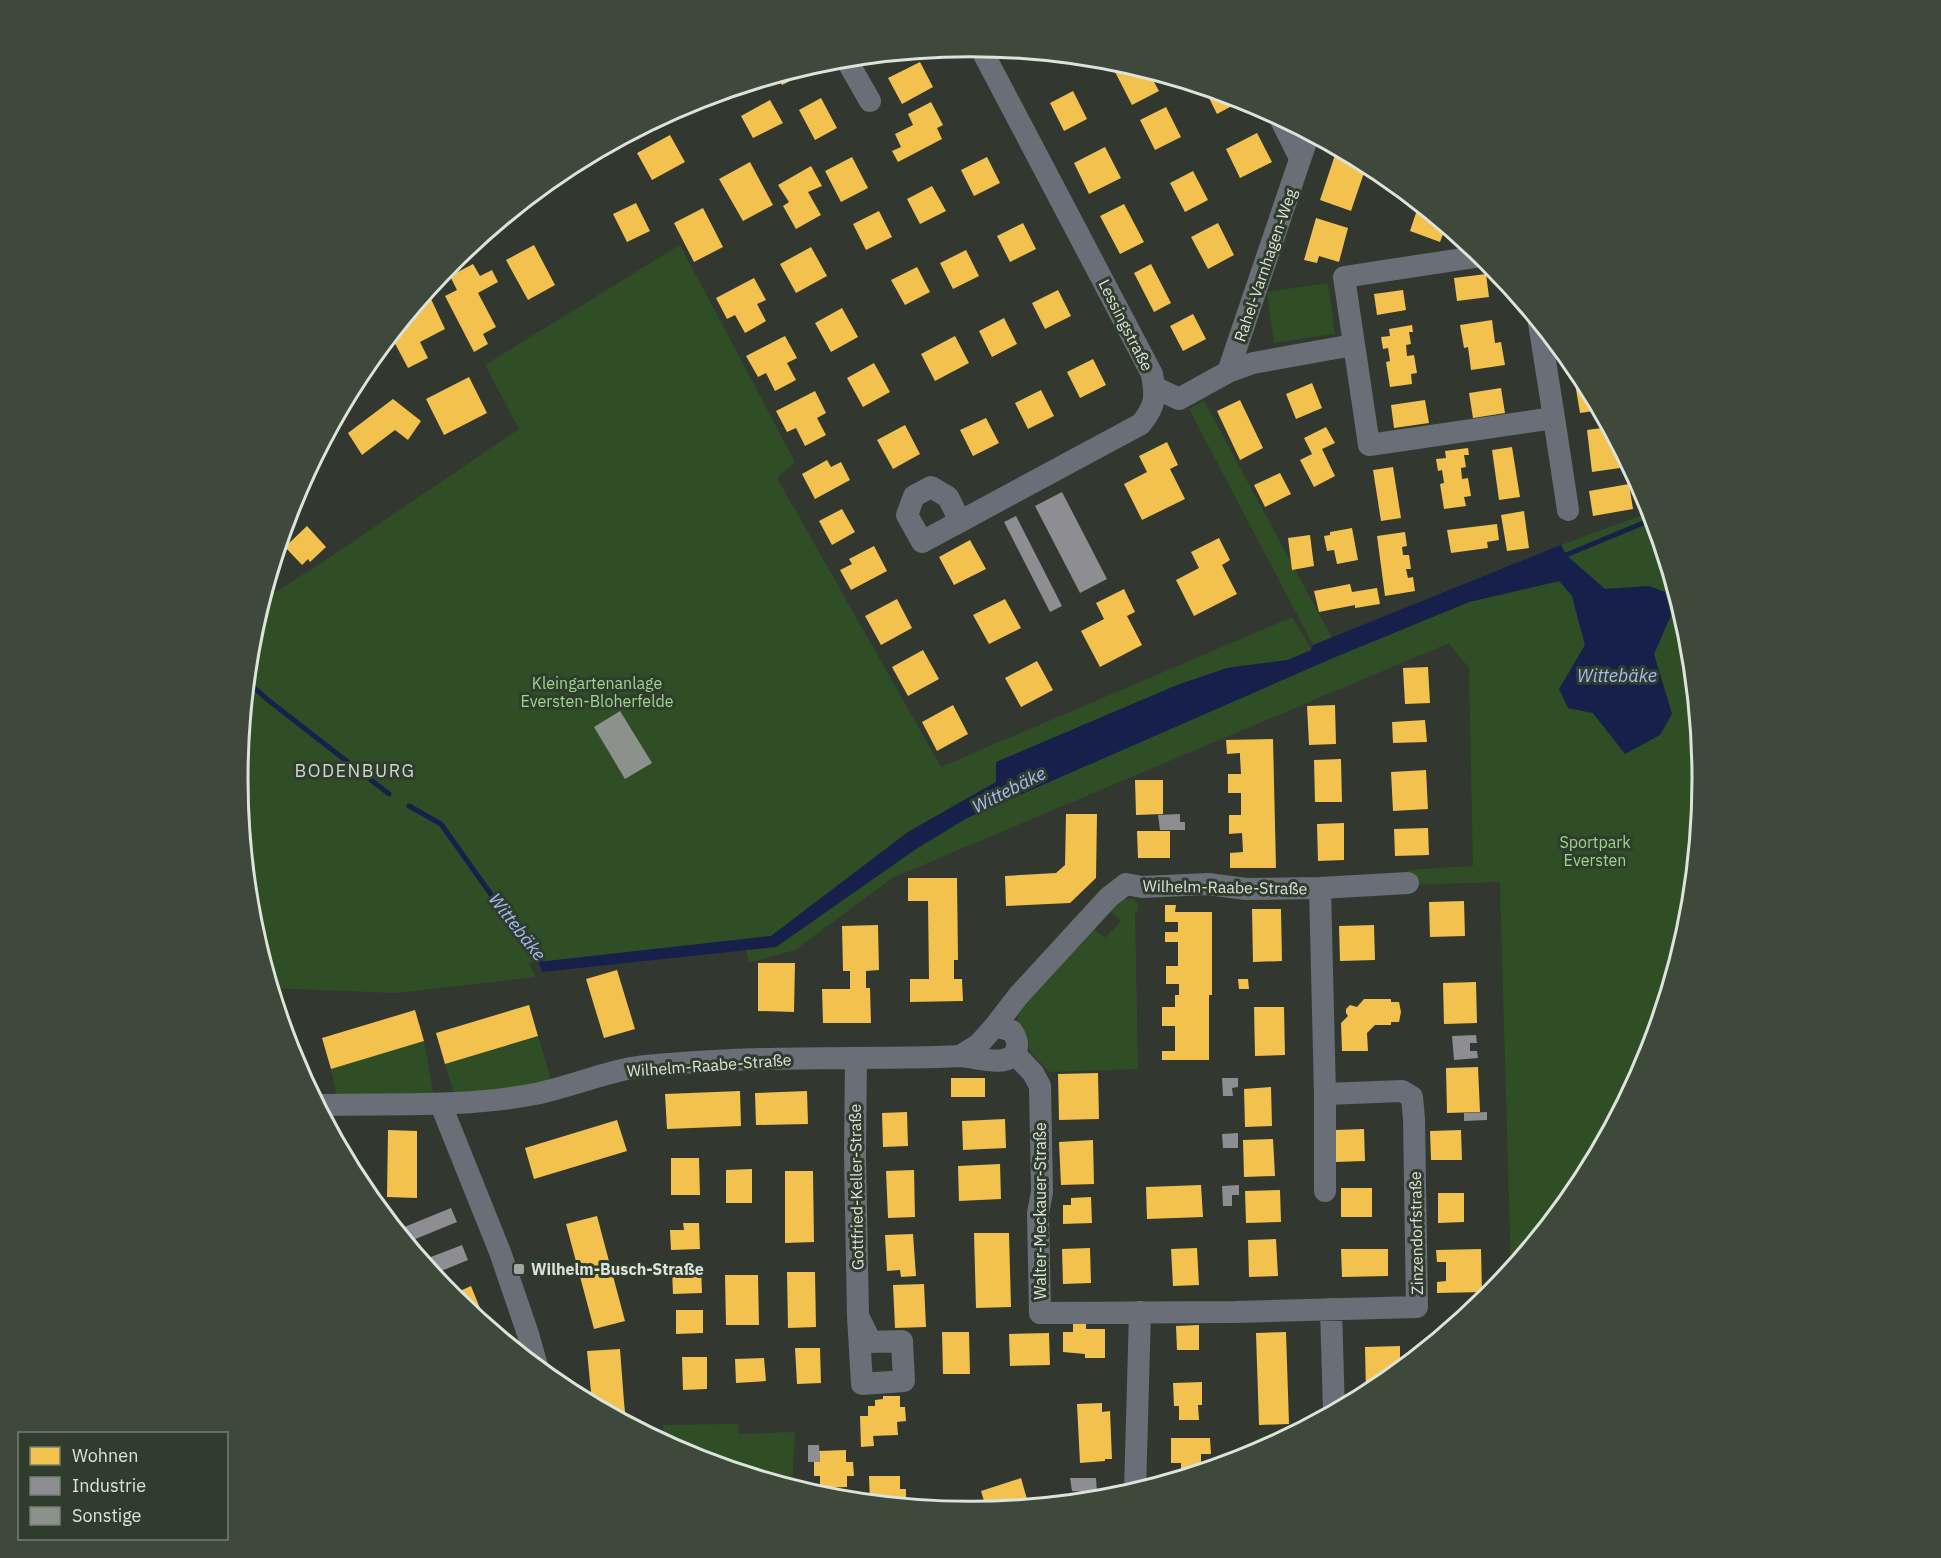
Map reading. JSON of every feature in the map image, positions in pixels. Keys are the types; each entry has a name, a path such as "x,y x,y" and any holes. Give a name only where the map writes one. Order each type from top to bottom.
{"street":[{"name":"Lessingstraße","path":"960,520 1141,424 1153,409 1152,374 986,58"},
{"path":"851,67 870,101"},
{"path":"1286,129 1300,158"},
{"name":"Rahel-Varnhagen-Weg","path":"1228,372 1306,140"},
{"path":"1470,258 1344,277 1369,445 1554,418"},
{"path":"1541,337 1568,510"},
{"path":"1154,387 1179,399 1228,372 1253,363 1353,345"},
{"name":"Wilhelm-Raabe-Straße","path":"960,1056 979,1044 1019,995 1109,897 1126,884 1142,887 1208,884 1246,889 1408,883"},
{"path":"1320,888 1325,1191"},
{"path":"995,1026 1012,1031 1018,1045 1015,1054"},
{"name":"Wilhelm-Raabe-Straße","path":"326,1104 441,1105 534,1094 624,1069 673,1064 783,1058 856,1059 960,1056 997,1061 1009,1059 1015,1054"},
{"name":"Walter-Meckauer-Straße","path":"1015,1054 1033,1072 1040,1086 1042,1192 1038,1213 1040,1313 1331,1309"},
{"name":"Gottfried-Keller-Straße","path":"856,1059 858,1316"},
{"name":"Zinzendorfstraße","path":"1324,1094 1402,1091 1412,1097 1414,1119 1417,1307 1331,1309"},
{"path":"441,1105 500,1252 534,1354"},
{"path":"1331,1309 1334,1403"},
{"path":"1136,1481 1140,1312"}],"green space":[{"name":"Kleingartenanlage Eversten-Bloherfelde","path":"680,245 795,462 777,478 941,767 1292,617 1312,650 1288,660 1227,668 996,782 908,832 771,936 528,963 536,977 396,993 280,988 262,920 250,826 248,779 255,685 262,638 273,594 519,429 485,365"},
{"path":"1328,283 1335,334 1274,343 1267,292"},
{"path":"1204,401 1332,638 1313,645 1189,409"},
{"name":"Sportpark Eversten","path":"1642,515 1668,592 1679,638 1691,732 1693,779 1691,826 1679,920 1668,966 1638,1055 1596,1140 1571,1180 1543,1219 1511,1258 1500,882 1408,885 1408,870 1473,866 1469,668 1449,643 892,878 795,950 749,963 746,950 776,947 916,849 967,818 1333,658 1469,602 1560,581 1572,596 1585,645 1568,708 1593,713 1625,753 1672,714 1654,654 1671,615 1649,586 1605,589 1566,555 1561,545"},
{"path":"1123,899 1133,899 1138,904 1138,910 1135,913 1138,1069 1050,1072 1030,1052 1027,1037 1017,1024 1018,1010 1094,929 1105,938 1121,921 1110,911"},
{"path":"538,1036 554,1089 457,1103 445,1064"},
{"path":"424,1041 435,1105 338,1104 331,1069"},
{"path":"738,1424 739,1434 795,1432 792,1478 738,1463 694,1446 663,1432 663,1425"}],"water":[{"name":"Wittebäke","path":"1561,545 1566,555 1605,589 1649,586 1665,592 1671,615 1654,654 1672,714 1660,735 1625,754 1593,713 1568,708 1559,689 1585,645 1572,596 1559,581 1469,602 1333,658 967,818 916,849 776,947 542,972 539,962 771,936 908,832 996,782 996,762 1177,685 1227,668 1288,660 1311,650 1313,645"}],"building: Wohnen":[{"path":"920,62 933,87 902,104 888,78"},
{"path":"1115,72 1154,81 1159,91 1132,105"},
{"path":"1073,91 1087,119 1064,131 1050,103"},
{"path":"1209,97 1232,106 1217,114"},
{"path":"821,98 837,128 815,140 799,110"},
{"path":"770,100 783,123 753,138 741,116"},
{"path":"931,102 943,125 937,128 942,139 898,162 892,151 901,147 895,134 913,125 908,114"},
{"path":"1166,107 1181,137 1155,150 1140,120"},
{"path":"1257,133 1272,162 1240,178 1226,149"},
{"path":"670,135 685,162 652,180 637,153"},
{"path":"1105,147 1121,178 1089,194 1074,163"},
{"path":"1335,156 1364,174 1351,211 1320,200"},
{"path":"852,157 868,188 841,202 825,171"},
{"path":"987,157 1000,183 974,196 961,170"},
{"path":"750,162 773,205 743,221 719,179"},
{"path":"811,166 822,186 808,192 821,215 796,229 783,206 789,202 778,185"},
{"path":"1193,171 1208,200 1185,212 1170,183"},
{"path":"932,186 946,211 920,224 907,199"},
{"path":"636,203 650,231 627,242 613,214"},
{"path":"1124,204 1144,242 1120,254 1100,216"},
{"path":"703,208 723,247 694,262 674,223"},
{"path":"879,211 892,237 866,250 853,224"},
{"path":"1417,211 1443,233 1440,242 1410,231"},
{"path":"1316,218 1348,228 1339,262 1319,256 1317,263 1304,260"},
{"path":"1023,223 1036,249 1010,262 997,236"},
{"path":"1218,223 1234,255 1208,269 1191,237"},
{"path":"534,245 555,285 528,300 506,260"},
{"path":"811,247 827,276 796,293 780,264"},
{"path":"966,250 979,276 953,289 940,263"},
{"path":"473,264 480,276 492,270 498,282 478,293 496,327 483,334 488,344 474,352 445,296 457,290 451,278"},
{"path":"1151,264 1171,303 1154,312 1134,273"},
{"path":"917,267 930,292 905,305 891,280"},
{"path":"1486,274 1489,297 1457,301 1454,278"},
{"path":"754,278 766,300 757,304 766,321 745,333 735,315 727,319 716,298"},
{"path":"1058,290 1071,316 1045,329 1032,303"},
{"path":"1403,290 1406,310 1377,315 1374,294"},
{"path":"431,299 445,329 420,342 428,358 408,368 395,343"},
{"path":"842,308 858,337 831,352 815,323"},
{"path":"1193,314 1206,339 1183,351 1170,326"},
{"path":"1004,318 1017,344 992,357 979,331"},
{"path":"1492,320 1495,343 1501,342 1505,365 1471,370 1468,347 1464,348 1460,325"},
{"path":"1412,325 1413,332 1409,332 1411,344 1406,345 1407,356 1414,355 1417,373 1411,374 1412,384 1390,387 1386,362 1390,361 1388,348 1383,349 1381,337 1390,336 1389,329"},
{"path":"785,336 797,358 787,363 796,380 775,391 766,373 758,377 746,356"},
{"path":"955,336 969,363 935,381 921,354"},
{"path":"1093,359 1106,385 1080,398 1067,372"},
{"path":"874,363 890,392 863,407 847,378"},
{"path":"469,377 487,413 444,435 426,399"},
{"path":"1312,383 1322,408 1296,419 1286,394"},
{"path":"1575,385 1592,411 1580,413"},
{"path":"1501,388 1505,413 1473,418 1469,393"},
{"path":"1041,390 1054,416 1028,429 1015,403"},
{"path":"815,391 826,413 817,418 826,435 805,446 796,428 787,432 776,411"},
{"path":"393,399 421,421 408,440 395,430 362,455 348,433"},
{"path":"1240,400 1263,448 1240,460 1217,411"},
{"path":"1425,400 1429,423 1394,428 1391,405"},
{"path":"986,418 999,443 973,456 960,430"},
{"path":"905,425 920,454 893,469 877,440"},
{"path":"1326,427 1335,443 1322,449 1335,476 1314,487 1300,460 1312,454 1304,438"},
{"path":"1601,428 1620,468 1592,472 1587,430"},
{"path":"1167,442 1178,465 1170,469 1185,499 1142,520 1124,484 1147,472 1139,456"},
{"path":"1512,447 1520,497 1499,500 1492,450"},
{"path":"1468,448 1469,455 1464,455 1466,467 1461,468 1462,479 1468,478 1471,496 1464,497 1466,506 1444,509 1440,484 1444,483 1442,470 1438,471 1436,459 1446,458 1445,451"},
{"path":"827,460 831,467 841,462 850,480 815,499 802,474"},
{"path":"1393,467 1401,518 1381,521 1373,470"},
{"path":"1280,473 1291,494 1265,507 1254,485"},
{"path":"1629,484 1633,509 1593,516 1589,491"},
{"path":"842,509 855,532 832,545 819,521"},
{"path":"1524,511 1529,548 1507,551 1501,515"},
{"path":"1497,524 1499,540 1487,542 1488,548 1451,553 1447,530"},
{"path":"307,526 326,547 310,562 308,559 302,565 287,549 288,544"},
{"path":"1352,528 1358,560 1337,564 1334,550 1327,551 1324,536 1330,535 1330,532"},
{"path":"1405,532 1407,546 1402,547 1403,555 1409,555 1411,569 1406,569 1408,578 1413,577 1415,591 1385,596 1377,536"},
{"path":"1310,535 1314,566 1292,570 1288,538"},
{"path":"1219,538 1230,560 1222,565 1237,594 1194,616 1176,580 1199,568 1191,552"},
{"path":"970,540 986,569 954,585 939,557"},
{"path":"874,546 887,571 851,590 840,570 852,564 849,559"},
{"path":"1350,584 1352,592 1377,588 1380,604 1355,608 1355,605 1319,612 1314,591"},
{"path":"1124,589 1135,612 1127,616 1142,645 1100,667 1081,631 1104,619 1096,603"},
{"path":"897,599 912,628 881,645 865,616"},
{"path":"1005,599 1021,628 989,644 973,615"},
{"path":"923,650 939,679 908,696 892,667"},
{"path":"1037,661 1053,690 1021,707 1005,678"},
{"path":"1428,667 1430,703 1405,704 1403,668"},
{"path":"953,705 968,734 937,751 922,722"},
{"path":"1335,705 1336,744 1309,745 1307,706"},
{"path":"1425,720 1427,742 1393,743 1392,722"},
{"path":"1273,739 1276,868 1230,868 1230,853 1243,852 1242,833 1229,834 1229,815 1241,815 1241,793 1228,793 1228,774 1241,774 1240,753 1227,754 1226,740"},
{"path":"1341,759 1342,802 1315,802 1314,760"},
{"path":"1426,770 1428,809 1393,811 1391,772"},
{"path":"1135,780 1163,780 1163,814 1136,815"},
{"path":"1066,814 1097,814 1096,878 1070,903 1006,906 1005,876 1056,873 1065,865"},
{"path":"1344,823 1344,860 1318,861 1317,824"},
{"path":"1428,828 1429,855 1395,856 1394,829"},
{"path":"1137,831 1170,831 1170,858 1138,858"},
{"path":"908,878 957,878 958,960 954,960 954,979 962,979 963,1001 910,1002 910,979 929,979 928,901 908,901"},
{"path":"1464,901 1465,936 1430,937 1429,902"},
{"path":"1165,905 1176,905 1175,912 1212,912 1209,1060 1162,1060 1162,1051 1175,1051 1175,1026 1162,1026 1162,1007 1175,1007 1175,995 1179,995 1179,984 1166,984 1166,966 1178,966 1178,942 1165,942 1165,932 1178,932 1178,922 1165,922"},
{"path":"1252,909 1281,909 1282,961 1253,962"},
{"path":"878,925 879,970 866,971 866,988 870,988 871,1023 823,1023 822,989 850,989 850,971 843,971 842,926"},
{"path":"1374,925 1375,960 1340,961 1339,926"},
{"path":"758,963 795,963 794,1012 758,1011"},
{"path":"617,970 635,1029 604,1038 586,979"},
{"path":"1238,979 1248,979 1249,989 1239,989"},
{"path":"1476,982 1477,1023 1444,1024 1443,983"},
{"path":"1364,999 1391,999 1391,1002 1399,1002 1401,1012 1399,1022 1391,1022 1391,1025 1375,1025 1367,1033 1368,1051 1342,1051 1341,1023 1348,1016 1346,1009 1350,1005 1357,1007"},
{"path":"529,1005 538,1036 445,1064 436,1033"},
{"path":"1254,1007 1284,1007 1285,1055 1255,1056"},
{"path":"415,1010 424,1041 331,1069 322,1038"},
{"path":"1478,1067 1480,1112 1447,1113 1446,1068"},
{"path":"1098,1073 1099,1119 1059,1120 1058,1074"},
{"path":"951,1078 985,1078 985,1097 951,1097"},
{"path":"1271,1087 1272,1126 1245,1127 1244,1089"},
{"path":"740,1091 741,1126 667,1129 665,1094"},
{"path":"807,1091 808,1124 756,1125 755,1093"},
{"path":"907,1112 908,1146 883,1147 882,1113"},
{"path":"1005,1119 1006,1148 963,1150 962,1121"},
{"path":"617,1120 627,1151 534,1179 525,1148"},
{"path":"1364,1129 1365,1161 1335,1162 1335,1130"},
{"path":"388,1130 417,1131 417,1198 387,1197"},
{"path":"1461,1130 1462,1160 1431,1160 1430,1131"},
{"path":"1273,1139 1275,1176 1244,1177 1243,1140"},
{"path":"1093,1140 1094,1184 1061,1185 1059,1142"},
{"path":"671,1158 699,1158 700,1195 671,1195"},
{"path":"1000,1164 1001,1199 959,1201 958,1166"},
{"path":"752,1169 752,1203 726,1203 726,1170"},
{"path":"914,1170 915,1217 888,1218 886,1171"},
{"path":"785,1171 813,1171 814,1242 785,1243"},
{"path":"1201,1185 1203,1217 1147,1219 1146,1187"},
{"path":"1341,1188 1372,1188 1372,1217 1341,1217"},
{"path":"1280,1190 1281,1222 1246,1223 1245,1191"},
{"path":"1438,1193 1464,1193 1464,1222 1438,1223"},
{"path":"1091,1197 1092,1223 1063,1224 1063,1205 1071,1205 1071,1198"},
{"path":"597,1216 625,1321 594,1329 566,1224"},
{"path":"683,1223 699,1223 700,1249 671,1250 670,1230 684,1230"},
{"path":"974,1233 1009,1233 1011,1307 976,1308"},
{"path":"913,1234 916,1276 901,1277 900,1270 887,1271 885,1235"},
{"path":"1276,1239 1278,1276 1249,1277 1248,1240"},
{"path":"1090,1248 1091,1283 1063,1284 1062,1249"},
{"path":"1197,1248 1199,1285 1173,1286 1171,1249"},
{"path":"1341,1249 1388,1249 1388,1276 1342,1277"},
{"path":"1481,1249 1482,1289 1479,1292 1437,1293 1437,1282 1446,1281 1446,1262 1437,1262 1436,1250"},
{"path":"701,1268 702,1293 673,1294 672,1269"},
{"path":"787,1272 815,1272 816,1327 788,1328"},
{"path":"725,1275 758,1275 759,1325 726,1325"},
{"path":"924,1284 926,1327 895,1328 893,1285"},
{"path":"471,1286 480,1309 461,1291"},
{"path":"676,1310 703,1310 703,1333 676,1334"},
{"path":"1073,1323 1086,1323 1086,1329 1105,1329 1105,1358 1085,1358 1085,1354 1063,1352 1063,1332 1073,1332"},
{"path":"1199,1325 1199,1350 1177,1350 1176,1326"},
{"path":"942,1332 969,1332 970,1374 943,1374"},
{"path":"1286,1332 1289,1424 1259,1425 1256,1333"},
{"path":"1049,1333 1050,1365 1010,1366 1009,1334"},
{"path":"1400,1346 1400,1359 1366,1383 1365,1347"},
{"path":"795,1348 820,1348 821,1383 797,1384"},
{"path":"620,1349 625,1413 591,1393 587,1351"},
{"path":"682,1357 707,1357 707,1389 683,1390"},
{"path":"764,1358 766,1381 736,1383 735,1359"},
{"path":"1202,1382 1202,1405 1198,1405 1199,1420 1179,1420 1179,1406 1174,1406 1173,1383"},
{"path":"883,1396 900,1396 900,1407 905,1407 906,1421 897,1422 898,1435 873,1436 874,1446 861,1447 860,1416 868,1416 868,1406 875,1406 875,1400 883,1399"},
{"path":"1102,1403 1102,1412 1110,1411 1112,1459 1080,1463 1077,1404"},
{"path":"1171,1438 1210,1438 1211,1454 1201,1454 1201,1464 1181,1469 1181,1463 1171,1463"},
{"path":"846,1450 846,1462 853,1462 854,1476 847,1476 847,1487 820,1485 820,1476 814,1476 814,1462 820,1462 819,1451"},
{"path":"869,1476 900,1476 900,1489 906,1489 906,1498 870,1494"},
{"path":"1021,1478 1027,1498 984,1500 981,1491"}],"building: Industrie":[{"path":"1062,492 1107,579 1080,593 1035,506"},
{"path":"1016,516 1062,606 1050,612 1004,522"},
{"path":"1180,814 1180,822 1185,822 1185,830 1160,830 1158,815"},
{"path":"1476,1035 1477,1043 1470,1043 1470,1051 1477,1051 1478,1058 1454,1060 1452,1036"},
{"path":"1222,1078 1238,1078 1238,1087 1232,1088 1233,1096 1223,1096"},
{"path":"1487,1112 1487,1120 1464,1121 1464,1113"},
{"path":"1238,1133 1238,1148 1223,1148 1222,1134"},
{"path":"1239,1185 1239,1195 1232,1195 1232,1206 1223,1206 1222,1186"},
{"path":"451,1208 457,1222 415,1239 405,1227"},
{"path":"462,1245 468,1260 442,1271 430,1257"},
{"path":"808,1445 819,1445 820,1462 808,1462"},
{"path":"1070,1478 1096,1478 1097,1489 1072,1491"}],"building: Sonstige":[{"path":"620,711 652,763 625,779 594,727"}],"waterway":[{"path":"1566,555 1645,522"},
{"name":"Wittebäke","path":"255,688 389,794"},
{"name":"Wittebäke","path":"409,806 441,824 539,962 544,964"}],"place":[{"name":"Wilhelm-Busch-Straße","path":"519,1269"}],"district":[{"name":"BODENBURG","path":"355,771"}]}
